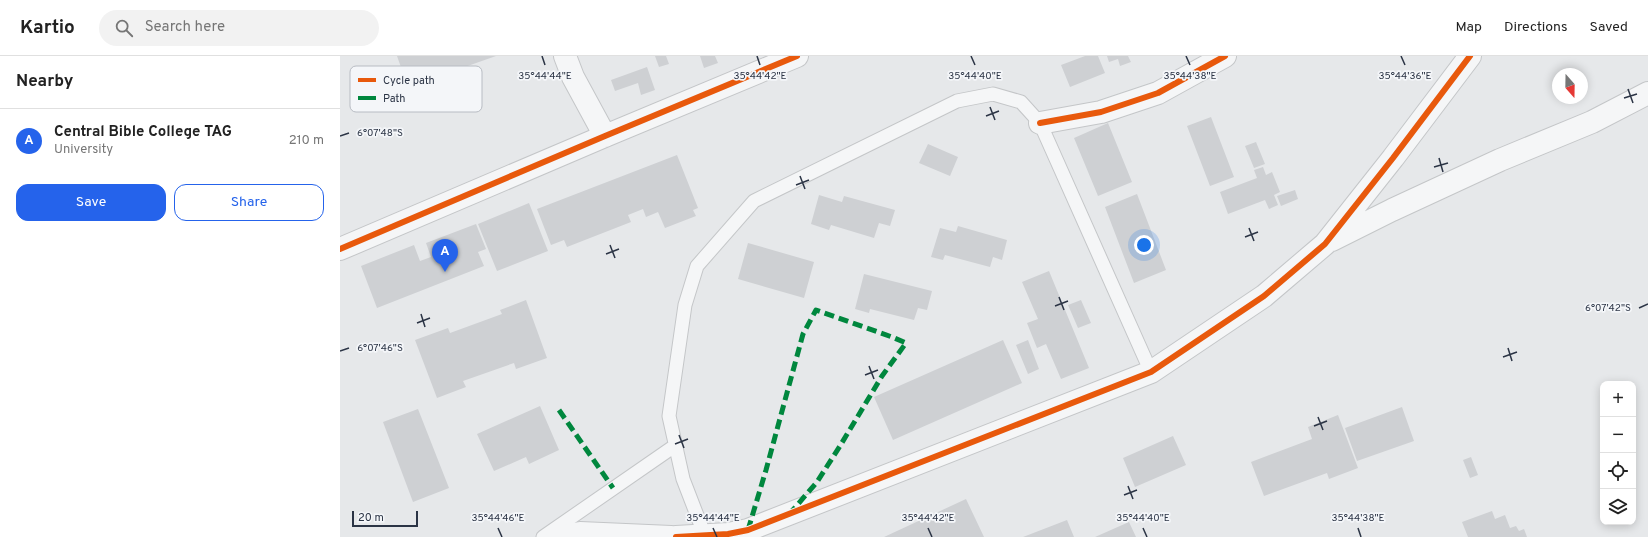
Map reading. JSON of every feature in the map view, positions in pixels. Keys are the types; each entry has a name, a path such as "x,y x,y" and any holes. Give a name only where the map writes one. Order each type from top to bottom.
{"street":[{"path":"565,56 573,77 605,136"},
{"path":"340,249 797,56"},
{"path":"1040,123 1101,112 1158,93 1225,56"},
{"path":"676,537 728,534 748,530 1151,372 1264,296 1325,244 1393,158 1470,56"},
{"path":"1325,244 1392,210 1500,160 1592,122 1648,93"},
{"path":"557,537 588,533 671,537"}],"lane":[{"path":"705,536 683,479 669,416 685,305 697,266 754,201 957,101 993,94 1021,102 1040,123 1151,372"},
{"path":"543,537 676,445"}],"building":[{"path":"397,56 496,56 468,66 401,66"},
{"path":"655,56 666,56 669,64 659,67"},
{"path":"700,56 715,56 718,63 704,68"},
{"path":"1085,56 1098,56 1105,73 1070,87 1061,65"},
{"path":"1107,56 1128,56 1131,62 1120,66 1118,59 1109,62"},
{"path":"647,67 655,90 641,95 638,83 615,91 611,80"},
{"path":"1211,117 1234,177 1210,186 1187,126"},
{"path":"1108,123 1132,182 1098,196 1074,138"},
{"path":"1256,142 1265,164 1254,168 1245,146"},
{"path":"928,144 958,157 950,176 919,163"},
{"path":"677,155 698,208 693,210 696,216 665,228 658,212 646,217 643,209 628,215 631,222 567,247 564,240 551,245 537,209"},
{"path":"1263,167 1266,175 1272,172 1280,192 1274,195 1278,205 1269,209 1265,200 1228,214 1220,192 1257,178 1254,170"},
{"path":"1295,190 1298,199 1281,206 1277,196"},
{"path":"1137,194 1166,270 1134,283 1105,207"},
{"path":"819,195 842,202 844,196 895,210 890,226 879,223 874,238 831,225 829,230 811,224"},
{"path":"529,203 548,251 497,271 478,224"},
{"path":"476,224 486,249 478,252 484,266 377,308 361,266 414,245 420,261 431,257 426,243"},
{"path":"958,226 1007,240 1002,260 993,257 990,267 945,255 943,260 931,257 940,228 956,232"},
{"path":"748,243 814,262 804,298 738,279"},
{"path":"1049,271 1089,368 1061,379 1046,344 1037,348 1027,323 1038,319 1022,282"},
{"path":"864,274 932,291 927,310 918,308 914,320 870,309 869,313 855,309"},
{"path":"526,300 547,358 516,369 514,363 463,381 466,387 437,398 415,340 448,328 450,333 502,314 500,310"},
{"path":"1081,300 1091,323 1078,328 1068,305"},
{"path":"1003,340 1022,383 893,440 874,397"},
{"path":"1028,340 1039,369 1028,374 1016,345"},
{"path":"540,406 559,450 529,464 526,457 494,471 477,434"},
{"path":"1402,407 1414,441 1357,461 1345,428"},
{"path":"418,409 449,488 413,502 383,422"},
{"path":"1338,415 1358,468 1329,479 1327,473 1264,496 1251,462 1312,439 1308,427"},
{"path":"1173,436 1186,465 1135,487 1123,458"},
{"path":"1471,457 1478,475 1470,478 1463,460"},
{"path":"966,499 984,537 884,537"},
{"path":"1492,511 1495,519 1505,515 1510,528 1516,526 1519,531 1524,529 1527,537 1468,537 1462,522"},
{"path":"1067,520 1074,537 1023,537"},
{"path":"1129,522 1136,537 1095,537"}],"marked path":[{"path":"748,530 803,334 816,310 906,343 882,376 817,482 792,511"},
{"path":"559,410 613,488"}],"cycle path":[{"path":"340,249 797,56"},
{"path":"1040,123 1101,112 1158,93 1225,56"},
{"path":"676,537 728,534 748,530 1151,372 1264,296 1325,244 1393,158 1470,56"}],"place":[{"name":"Central Bible College TAG","path":"445,272"}]}
